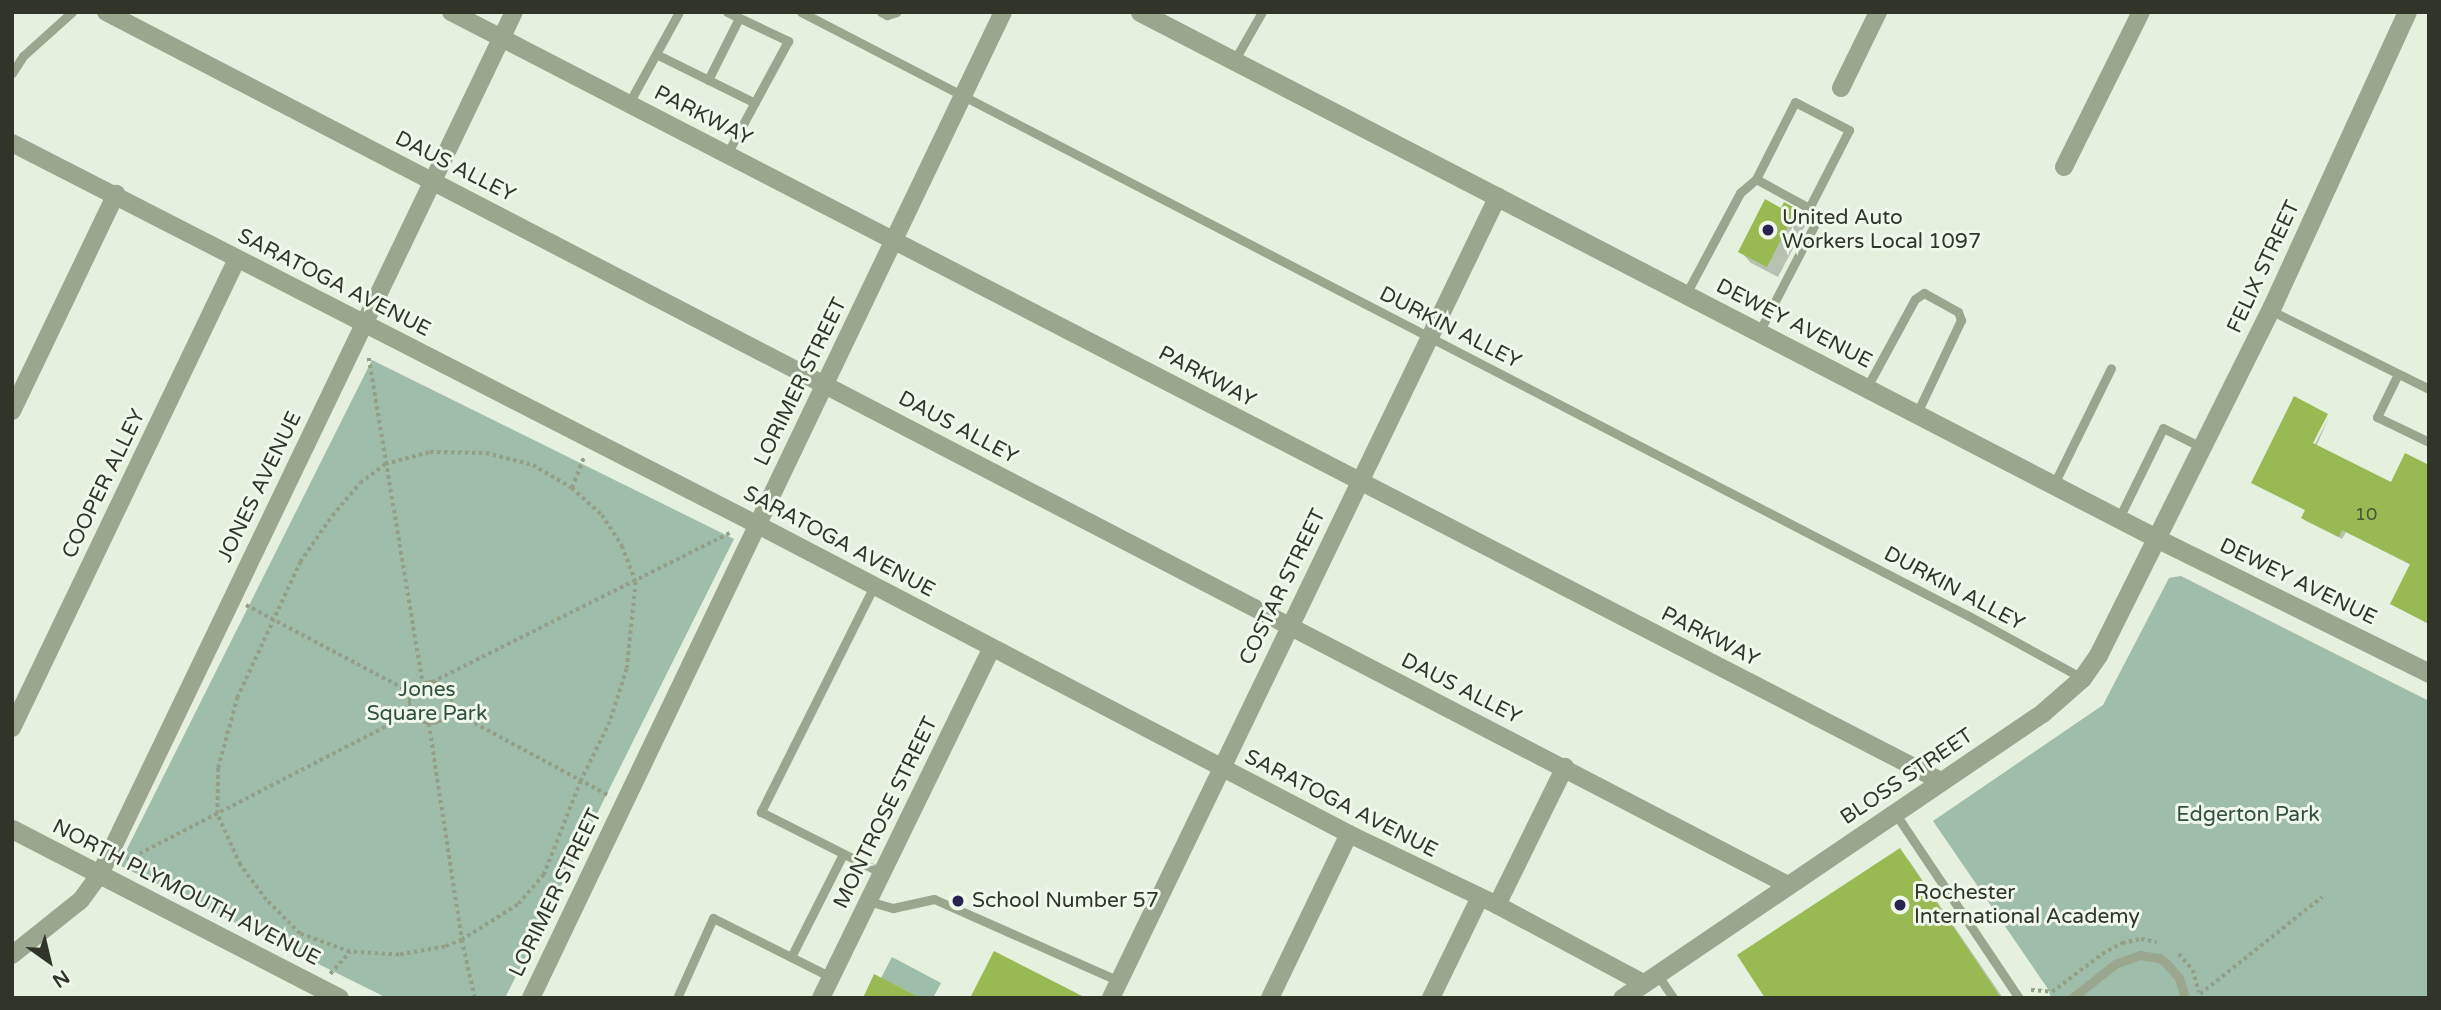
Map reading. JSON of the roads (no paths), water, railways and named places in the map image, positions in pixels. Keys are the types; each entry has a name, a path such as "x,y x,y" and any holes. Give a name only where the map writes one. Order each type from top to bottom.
{"street":[{"name":"DAUS ALLEY","path":"106,12 1788,885"},
{"name":"PARKWAY","path":"451,12 1941,781"},
{"name":"JONES AVENUE","path":"12,955 81,900 100,874 514,12"},
{"name":"LORIMER STREET","path":"531,998 1003,12"},
{"name":"DEWEY AVENUE","path":"1140,12 2156,538 2429,673"},
{"path":"1840,88 1878,12"},
{"path":"2064,167 2141,12"},
{"name":"FELIX STREET","path":"2156,538 2270,310 2407,12"},
{"name":"SARATOGA AVENUE","path":"12,143 758,525 1349,834 1479,899 1497,905 1650,979"},
{"path":"12,411 116,194"},
{"name":"COSTAR STREET","path":"1115,990 1498,196"},
{"name":"COOPER ALLEY","path":"12,728 237,259"},
{"name":"BLOSS STREET","path":"1622,998 2042,713 2082,678 2098,655 2156,538"},
{"name":"MONTROSE STREET","path":"821,998 991,649"},
{"path":"1497,905 1564,767"},
{"name":"NORTH PLYMOUTH AVENUE","path":"12,828 339,998"},
{"path":"1270,998 1349,834"},
{"path":"1431,998 1479,899"}],"lane":[{"path":"12,73 23,56 72,12"},
{"path":"629,103 679,12"},
{"path":"727,12 788,41 727,154"},
{"name":"DURKIN ALLEY","path":"801,12 1967,615 2082,678"},
{"path":"881,12 887,15 897,12"},
{"path":"1234,61 1262,12"},
{"path":"708,80 739,18"},
{"path":"656,54 755,103"},
{"path":"1686,294 1740,193 1756,179 1795,103 1849,130 1810,208 1815,224 1759,332"},
{"path":"1756,179 1810,208"},
{"path":"1867,387 1914,299 1924,293 1958,312 1961,320 1917,413"},
{"path":"2270,310 2429,389"},
{"path":"2054,484 2111,368"},
{"path":"2398,373 2377,417 2429,442"},
{"path":"2119,518 2162,428 2202,447"},
{"path":"874,586 761,812 882,873"},
{"path":"1895,813 2019,998"},
{"path":"792,957 843,854"},
{"path":"868,901 893,908 934,899 1115,990"},
{"path":"677,998 713,918 831,977"},
{"path":"2072,998 2115,964 2140,955 2166,963 2179,978 2185,998"},
{"path":"1650,979 1673,998"}],"place":[{"name":"United Auto Workers Local 1097","path":"1768,230"},
{"name":"School Number 57","path":"958,901"},
{"name":"Rochester International Academy","path":"1900,905"}],"park label":[{"name":"Jones Square Park","path":"427,702"},
{"name":"Edgerton Park","path":"2248,815"}]}
